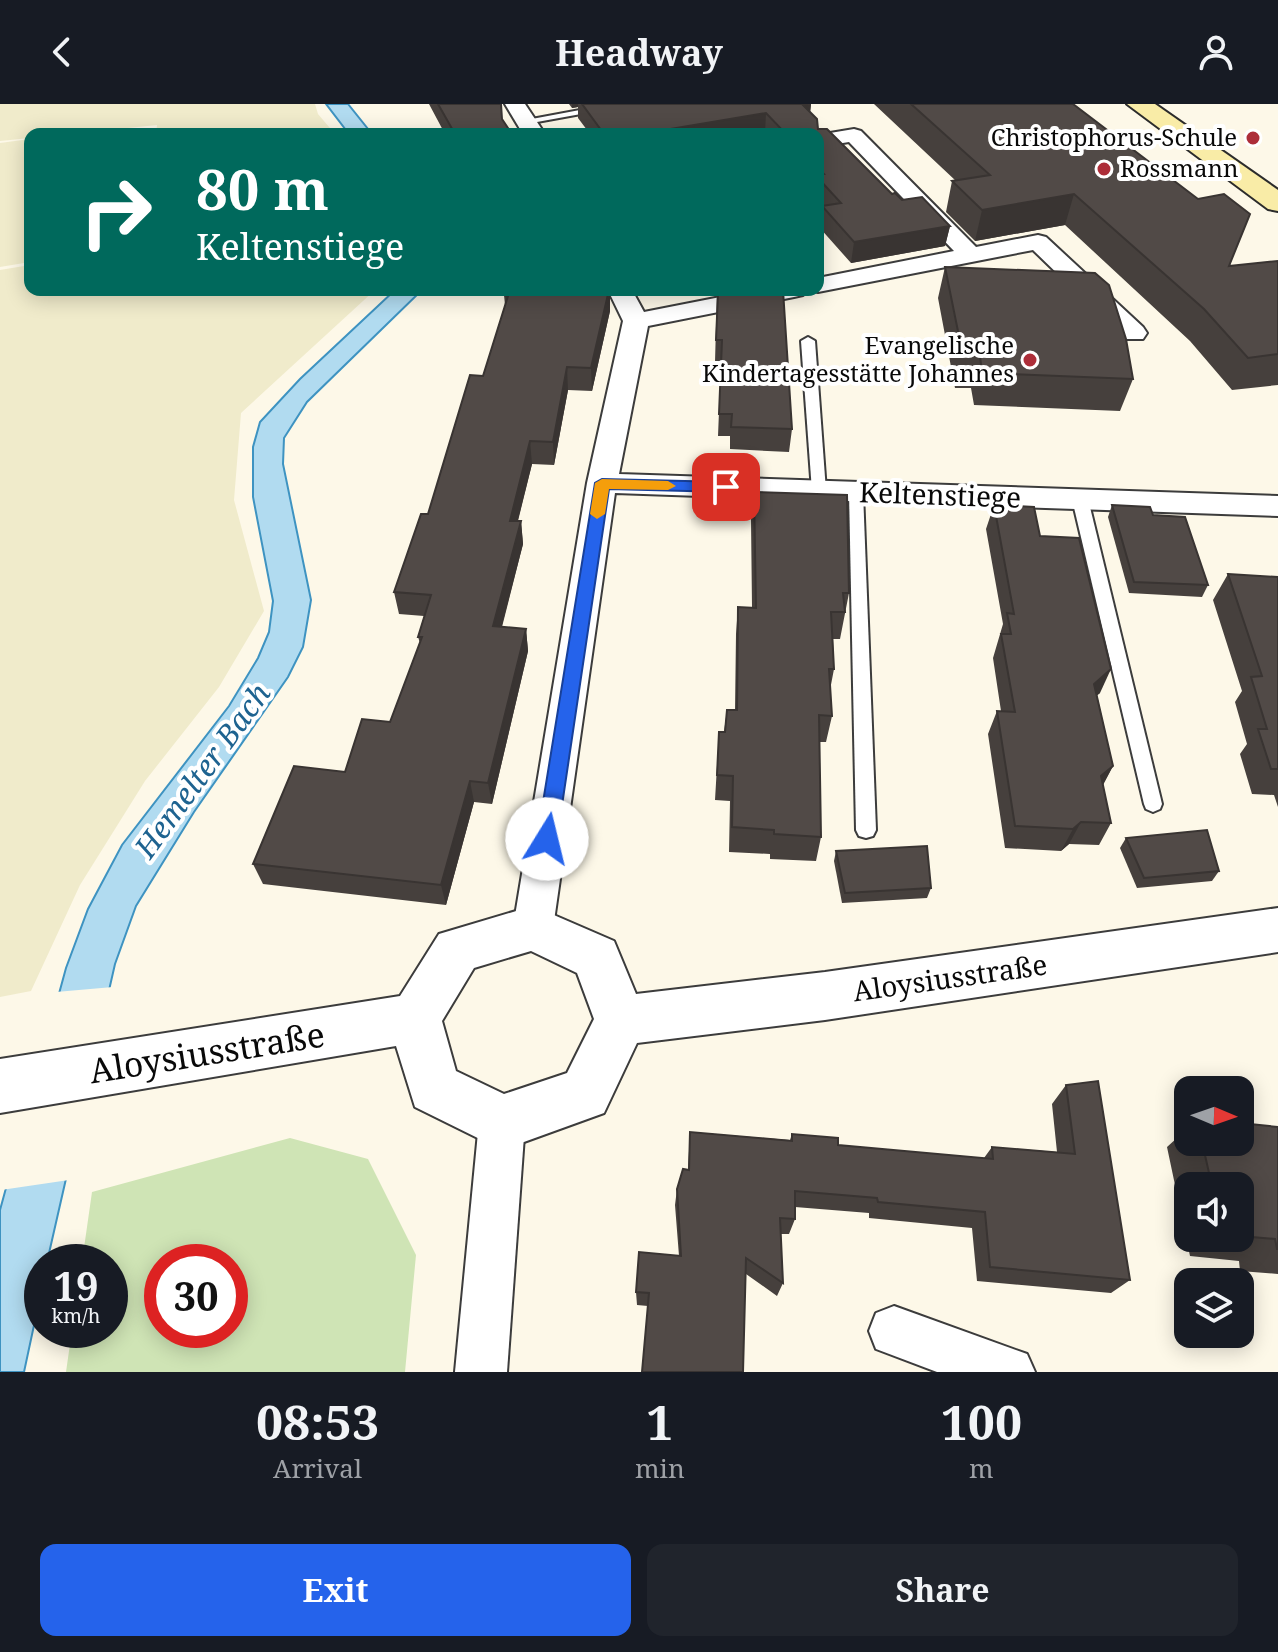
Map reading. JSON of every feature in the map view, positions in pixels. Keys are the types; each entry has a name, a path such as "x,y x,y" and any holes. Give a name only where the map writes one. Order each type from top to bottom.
{"main road":[{"path":"1139,104 1278,203"}],"street":[{"path":"824,140 854,135 971,255"},
{"path":"824,284 1038,242 1134,333"},
{"path":"533,928 602,483 636,321 623,296"},
{"path":"636,321 763,296"},
{"name":"Keltenstiege","path":"602,483 1278,506"},
{"path":"533,928 596,957 621,1020 585,1094 502,1122 434,1088 415,1018 457,950 533,928"},
{"name":"Aloysiusstraße","path":"621,1020 825,996 1278,930"},
{"name":"Aloysiusstraße","path":"14,1084 415,1018"},
{"path":"481,1372 502,1122"},
{"path":"894,1331 1009,1372"}],"lane":[{"path":"525,120 631,104"},
{"path":"808,341 819,491"},
{"path":"856,492 866,830"},
{"path":"1080,499 1153,804"}],"shaded area":[{"path":"0,104 315,104 318,114 330,128 157,128 157,125 24,128 24,139 0,141"},
{"path":"24,140 24,263 0,267 0,143"},
{"path":"24,266 24,296 368,296 241,413 234,500 264,611 219,687 145,781 80,885 31,991 0,997 0,270"}],"green space":[{"path":"290,1138 368,1159 416,1255 405,1372 66,1372 69,1348 128,1348 128,1244 85,1244 92,1192"}],"water":[{"path":"326,104 348,104 367,128 344,128"},
{"name":"Hemelter Bach","path":"389,296 416,296 307,402 284,438 283,464 311,600 303,647 288,677 194,812 136,906 115,964 51,1244 24,1244 24,1348 29,1348 24,1372 0,1372 0,1210 66,968 88,909 122,845 229,706 258,658 269,632 273,601 253,497 253,447 260,422 300,379"}],"pier":[{"path":"113,987 69,1180 1,1190 56,992"}],"building":[{"path":"438,104 501,104 502,119 508,128 452,128"},
{"path":"582,104 808,104 803,105 817,119 818,128 780,128 766,113 677,128 600,128"},
{"path":"911,104 1073,104 1198,199 1224,194 1250,214 1229,266 1278,261 1278,354 1248,358 1204,309 1074,194 982,210 952,181 990,175"},
{"path":"824,129 892,194 895,193 902,200 922,197 950,226 854,242 824,208 824,206 841,203 824,185"},
{"path":"945,267 1095,273 1109,285 1126,339 1133,379 982,373 980,356 963,356"},
{"path":"508,296 608,296 591,368 567,367 553,442 530,441 510,521 521,521 493,626 526,629 488,783 470,781 441,885 253,864 294,766 345,772 362,719 390,722 422,637 418,637 431,595 394,592 421,514 428,514 470,375 483,376"},
{"path":"718,296 783,296 792,429 731,427 732,414 719,414 722,340 716,340"},
{"path":"754,492 847,495 849,593 843,593 845,612 831,612 834,669 829,669 832,716 819,715 821,837 732,827 733,776 717,775 719,732 725,732 727,710 737,710 738,607 756,608"},
{"path":"994,505 1034,507 1040,536 1079,538 1111,669 1094,684 1113,766 1101,776 1111,823 1081,822 1073,829 1015,826 997,711 1015,712 1001,634 1011,634 1007,613 1014,614"},
{"path":"1112,505 1150,507 1153,515 1185,517 1208,585 1134,582"},
{"path":"1228,574 1278,577 1278,769 1271,769 1258,729 1267,729 1251,677 1262,676"},
{"path":"1207,830 1219,871 1144,878 1126,838"},
{"path":"927,846 931,888 845,893 836,851"},
{"path":"1098,1081 1130,1280 990,1267 985,1212 795,1191 795,1219 780,1218 783,1283 746,1258 743,1372 642,1372 649,1293 636,1292 639,1252 681,1256 677,1189 683,1169 689,1170 690,1132 792,1141 792,1134 838,1138 838,1145 993,1159 992,1147 1075,1154 1066,1085"},
{"path":"1254,1124 1278,1127 1278,1249 1275,1239 1254,1237 1254,1172 1209,1172 1205,1156 1254,1156"}],"slow traffic":[{"path":"597,514 602,483 668,486"}],"place":[{"name":"Christophorus-Schule","path":"1253,138"},
{"name":"Rossmann","path":"1104,169"},
{"name":"Evangelische Kindertagesstätte Johannes","path":"1030,360"}],"route":[{"path":"547,839 602,483 726,487"}]}
